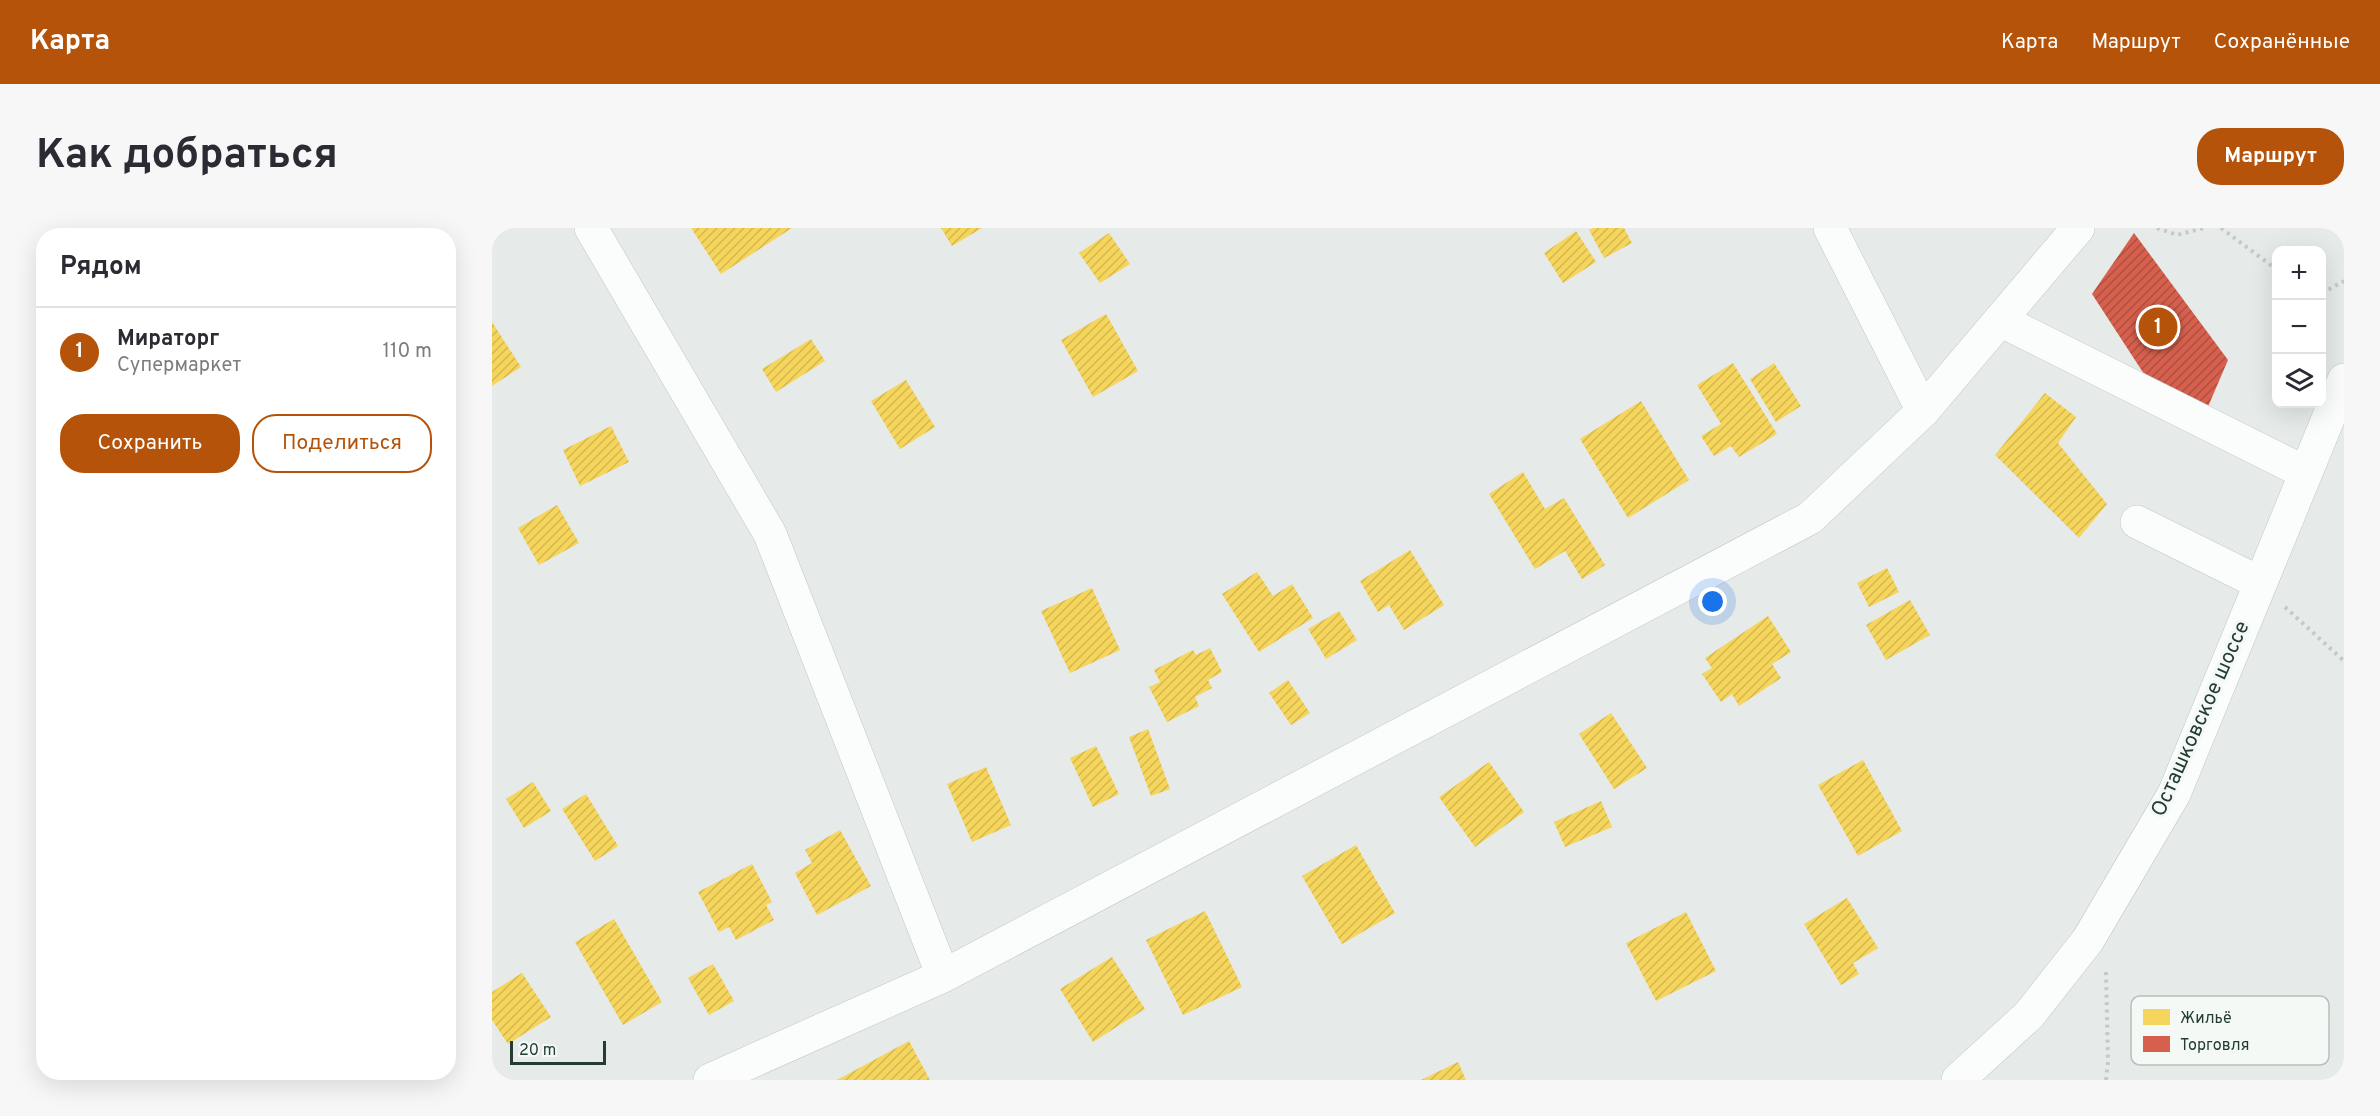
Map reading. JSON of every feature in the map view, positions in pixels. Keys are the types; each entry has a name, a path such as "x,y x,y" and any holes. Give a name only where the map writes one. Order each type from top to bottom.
{"street":[{"path":"591,228 770,534 943,976"},
{"path":"1830,228 1923,411"},
{"path":"710,1080 943,976 1810,518 1923,411 2078,228"},
{"path":"2000,320 2306,473"},
{"name":"Осташковское шоссе","path":"1958,1080 2029,1015 2088,940 2174,794 2344,380"},
{"path":"2137,522 2260,583"}],"path":[{"path":"2157,228 2177,236 2204,228"},
{"path":"2221,228 2272,265"},
{"path":"2326,292 2344,282"},
{"path":"2260,583 2344,661"},
{"path":"2106,969 2108,1062 2106,1080"}],"building: Жильё":[{"path":"691,228 792,228 721,274"},
{"path":"941,228 982,228 952,246"},
{"path":"1624,228 1632,243 1604,258 1589,230"},
{"path":"1576,231 1596,262 1563,283 1544,253"},
{"path":"1109,233 1130,264 1100,283 1079,253"},
{"path":"1106,314 1138,371 1093,397 1061,340"},
{"path":"492,322 521,367 492,386"},
{"path":"811,339 825,361 776,392 762,369"},
{"path":"1733,363 1777,434 1739,457 1731,446 1714,456 1701,436 1721,424 1697,385"},
{"path":"1774,363 1801,406 1776,422 1750,379"},
{"path":"906,380 935,427 900,449 871,401"},
{"path":"2045,393 2076,417 2058,443 2107,504 2079,538 1995,455"},
{"path":"1641,401 1689,480 1628,518 1580,439"},
{"path":"611,426 629,462 580,486 563,450"},
{"path":"1523,472 1545,509 1564,498 1605,565 1582,579 1565,551 1535,569 1489,494"},
{"path":"557,505 579,543 539,565 518,528"},
{"path":"1410,550 1444,605 1404,630 1389,605 1378,612 1360,581"},
{"path":"1887,568 1899,592 1869,607 1857,583"},
{"path":"1257,572 1273,596 1292,584 1313,618 1259,652 1222,594"},
{"path":"1092,588 1120,650 1070,673 1041,611"},
{"path":"1910,600 1930,635 1886,660 1866,625"},
{"path":"1339,611 1357,640 1326,659 1308,629"},
{"path":"1768,616 1791,652 1772,664 1781,678 1739,706 1732,694 1721,702 1702,674 1712,668 1705,658"},
{"path":"1210,648 1222,672 1208,680 1212,688 1195,697 1199,706 1167,722 1149,687 1160,682 1154,670 1193,650 1196,655"},
{"path":"1288,680 1310,713 1291,725 1269,693"},
{"path":"1611,713 1647,768 1614,789 1579,734"},
{"path":"1148,729 1170,789 1151,796 1129,737"},
{"path":"1096,746 1119,794 1093,807 1070,758"},
{"path":"1863,760 1902,831 1858,856 1818,785"},
{"path":"1489,762 1524,812 1475,847 1439,797"},
{"path":"986,767 1011,825 972,842 947,784"},
{"path":"533,782 551,811 524,828 506,799"},
{"path":"586,794 618,846 595,861 562,809"},
{"path":"1601,801 1612,827 1565,847 1554,822"},
{"path":"840,830 871,886 817,915 795,873 812,863 805,850"},
{"path":"1356,845 1395,913 1342,944 1302,876"},
{"path":"752,864 772,902 766,905 774,920 736,940 729,927 719,932 698,892"},
{"path":"1847,898 1878,948 1853,963 1859,974 1841,985 1804,924"},
{"path":"1205,911 1242,987 1183,1015 1146,940"},
{"path":"1686,912 1716,971 1656,1001 1626,943"},
{"path":"614,919 662,1002 623,1025 575,942"},
{"path":"1112,957 1145,1009 1093,1042 1060,989"},
{"path":"713,964 734,1001 709,1015 688,978"},
{"path":"522,973 551,1017 508,1044 492,1020 492,992"},
{"path":"909,1041 930,1080 837,1080"},
{"path":"1458,1062 1466,1080 1421,1080"}],"building: Торговля":[{"path":"2134,233 2228,360 2207,409 2146,377 2092,294"}],"place":[{"name":"Мираторг","path":"2158,327"}]}
